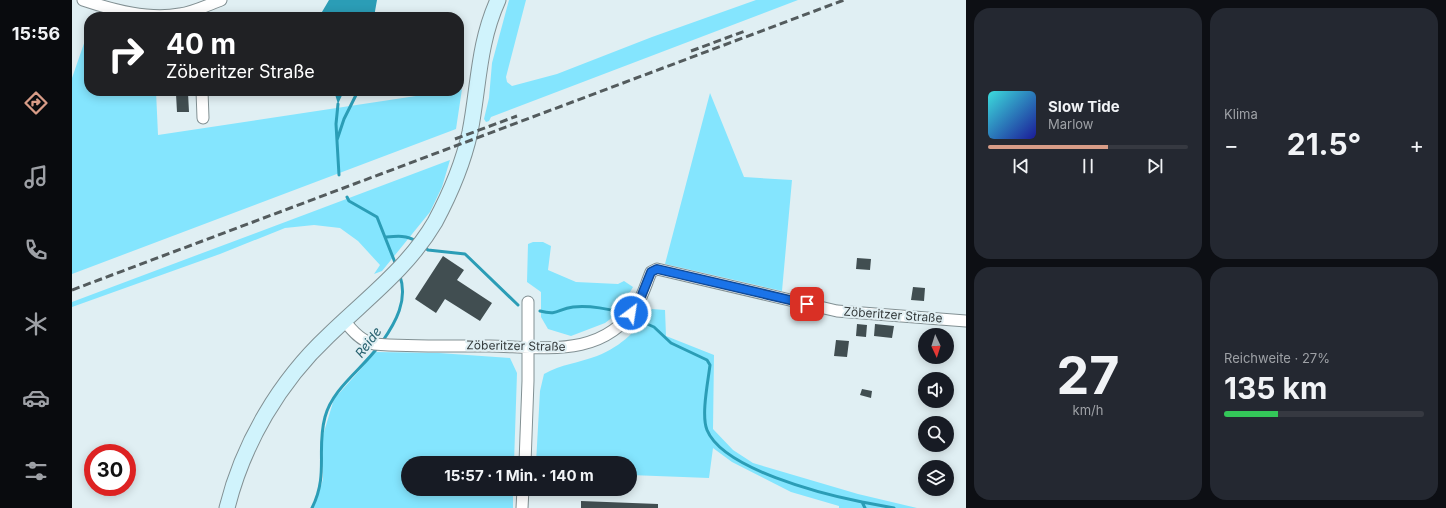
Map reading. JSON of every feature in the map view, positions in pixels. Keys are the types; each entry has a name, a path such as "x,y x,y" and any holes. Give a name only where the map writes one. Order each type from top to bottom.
{"main road":[{"path":"227,508 245,455 272,404 301,364 344,320 390,279 422,241 445,202 463,157 472,121 483,43 498,0"}],"street":[{"path":"83,0 130,12"},
{"path":"200,12 221,0"},
{"path":"202,96 203,118"},
{"name":"Zöberitzer Straße","path":"344,320 365,341 374,344 542,349 576,346 609,333 631,313 641,297 651,272 657,269 837,311 966,321"},
{"path":"525,456 528,302"},
{"path":"522,508 523,496"}],"shaded area":[{"path":"329,0 377,0 375,12 322,12"},
{"path":"509,0 526,0 506,77 507,82 512,86 557,74 652,37 756,0 798,0 491,117 489,121 486,122 484,119 489,98 492,63"},
{"path":"84,43 84,96 156,96 158,135 416,96 461,96 456,129 72,274 72,78"},
{"path":"710,93 744,177 792,180 782,291 665,264"},
{"path":"336,96 342,96 338,104"},
{"path":"450,160 442,187 430,212 382,271 374,274 380,265 358,241 340,228 314,225 285,228 220,254 72,307 72,302"},
{"path":"533,242 543,242 551,246 548,270 576,282 618,284 624,281 633,287 617,314 605,323 571,336 548,329 541,317 541,292 527,282 528,244"},
{"path":"652,309 665,310 666,336 714,355 713,429 733,450 753,463 858,494 917,508 839,508 839,506 791,492 732,462 713,448 709,478 637,475 637,456 536,456 540,391 544,374 557,368 606,352 622,342 640,324"},
{"path":"376,352 439,353 510,358 517,373 514,456 401,456 401,496 513,496 513,508 312,508 317,499 323,479 323,435 334,399"}],"building":[{"path":"176,96 188,96 189,112 177,112"},
{"path":"443,256 464,270 457,280 492,303 480,321 445,299 436,313 415,299"},
{"path":"857,258 871,259 870,270 856,269"},
{"path":"913,287 925,288 924,301 911,300"},
{"path":"857,324 867,325 866,337 856,336"},
{"path":"875,324 894,326 892,338 874,336"},
{"path":"836,340 849,341 847,357 834,356"},
{"path":"862,389 872,391 871,398 860,395"},
{"path":"581,501 658,504 658,508 581,508"}],"waterway":[{"path":"337,140 344,119 356,96"},
{"name":"Reide","path":"338,104 336,124 339,175"},
{"name":"Reide","path":"347,197 349,201 377,217 396,265"},
{"path":"386,237 398,236 416,241"},
{"path":"424,247 428,250 465,254 518,305"},
{"name":"Reide","path":"382,342 392,327 402,302 403,294 400,276"},
{"path":"540,311 551,313 568,308 585,306 620,312"},
{"path":"638,320 654,327 671,343 707,360 710,365 705,424 707,430 717,444 732,457 776,478 823,493 862,502 865,508"},
{"name":"Reide","path":"312,508 320,484 323,429 325,417 329,407 341,388 378,347"},
{"path":"862,502 894,508"}],"railway":[{"path":"72,290 844,0"},
{"path":"691,51 745,31"},
{"path":"455,139 517,116"}],"route":[{"path":"631,313 637,306 651,272 657,269 807,304"}]}
